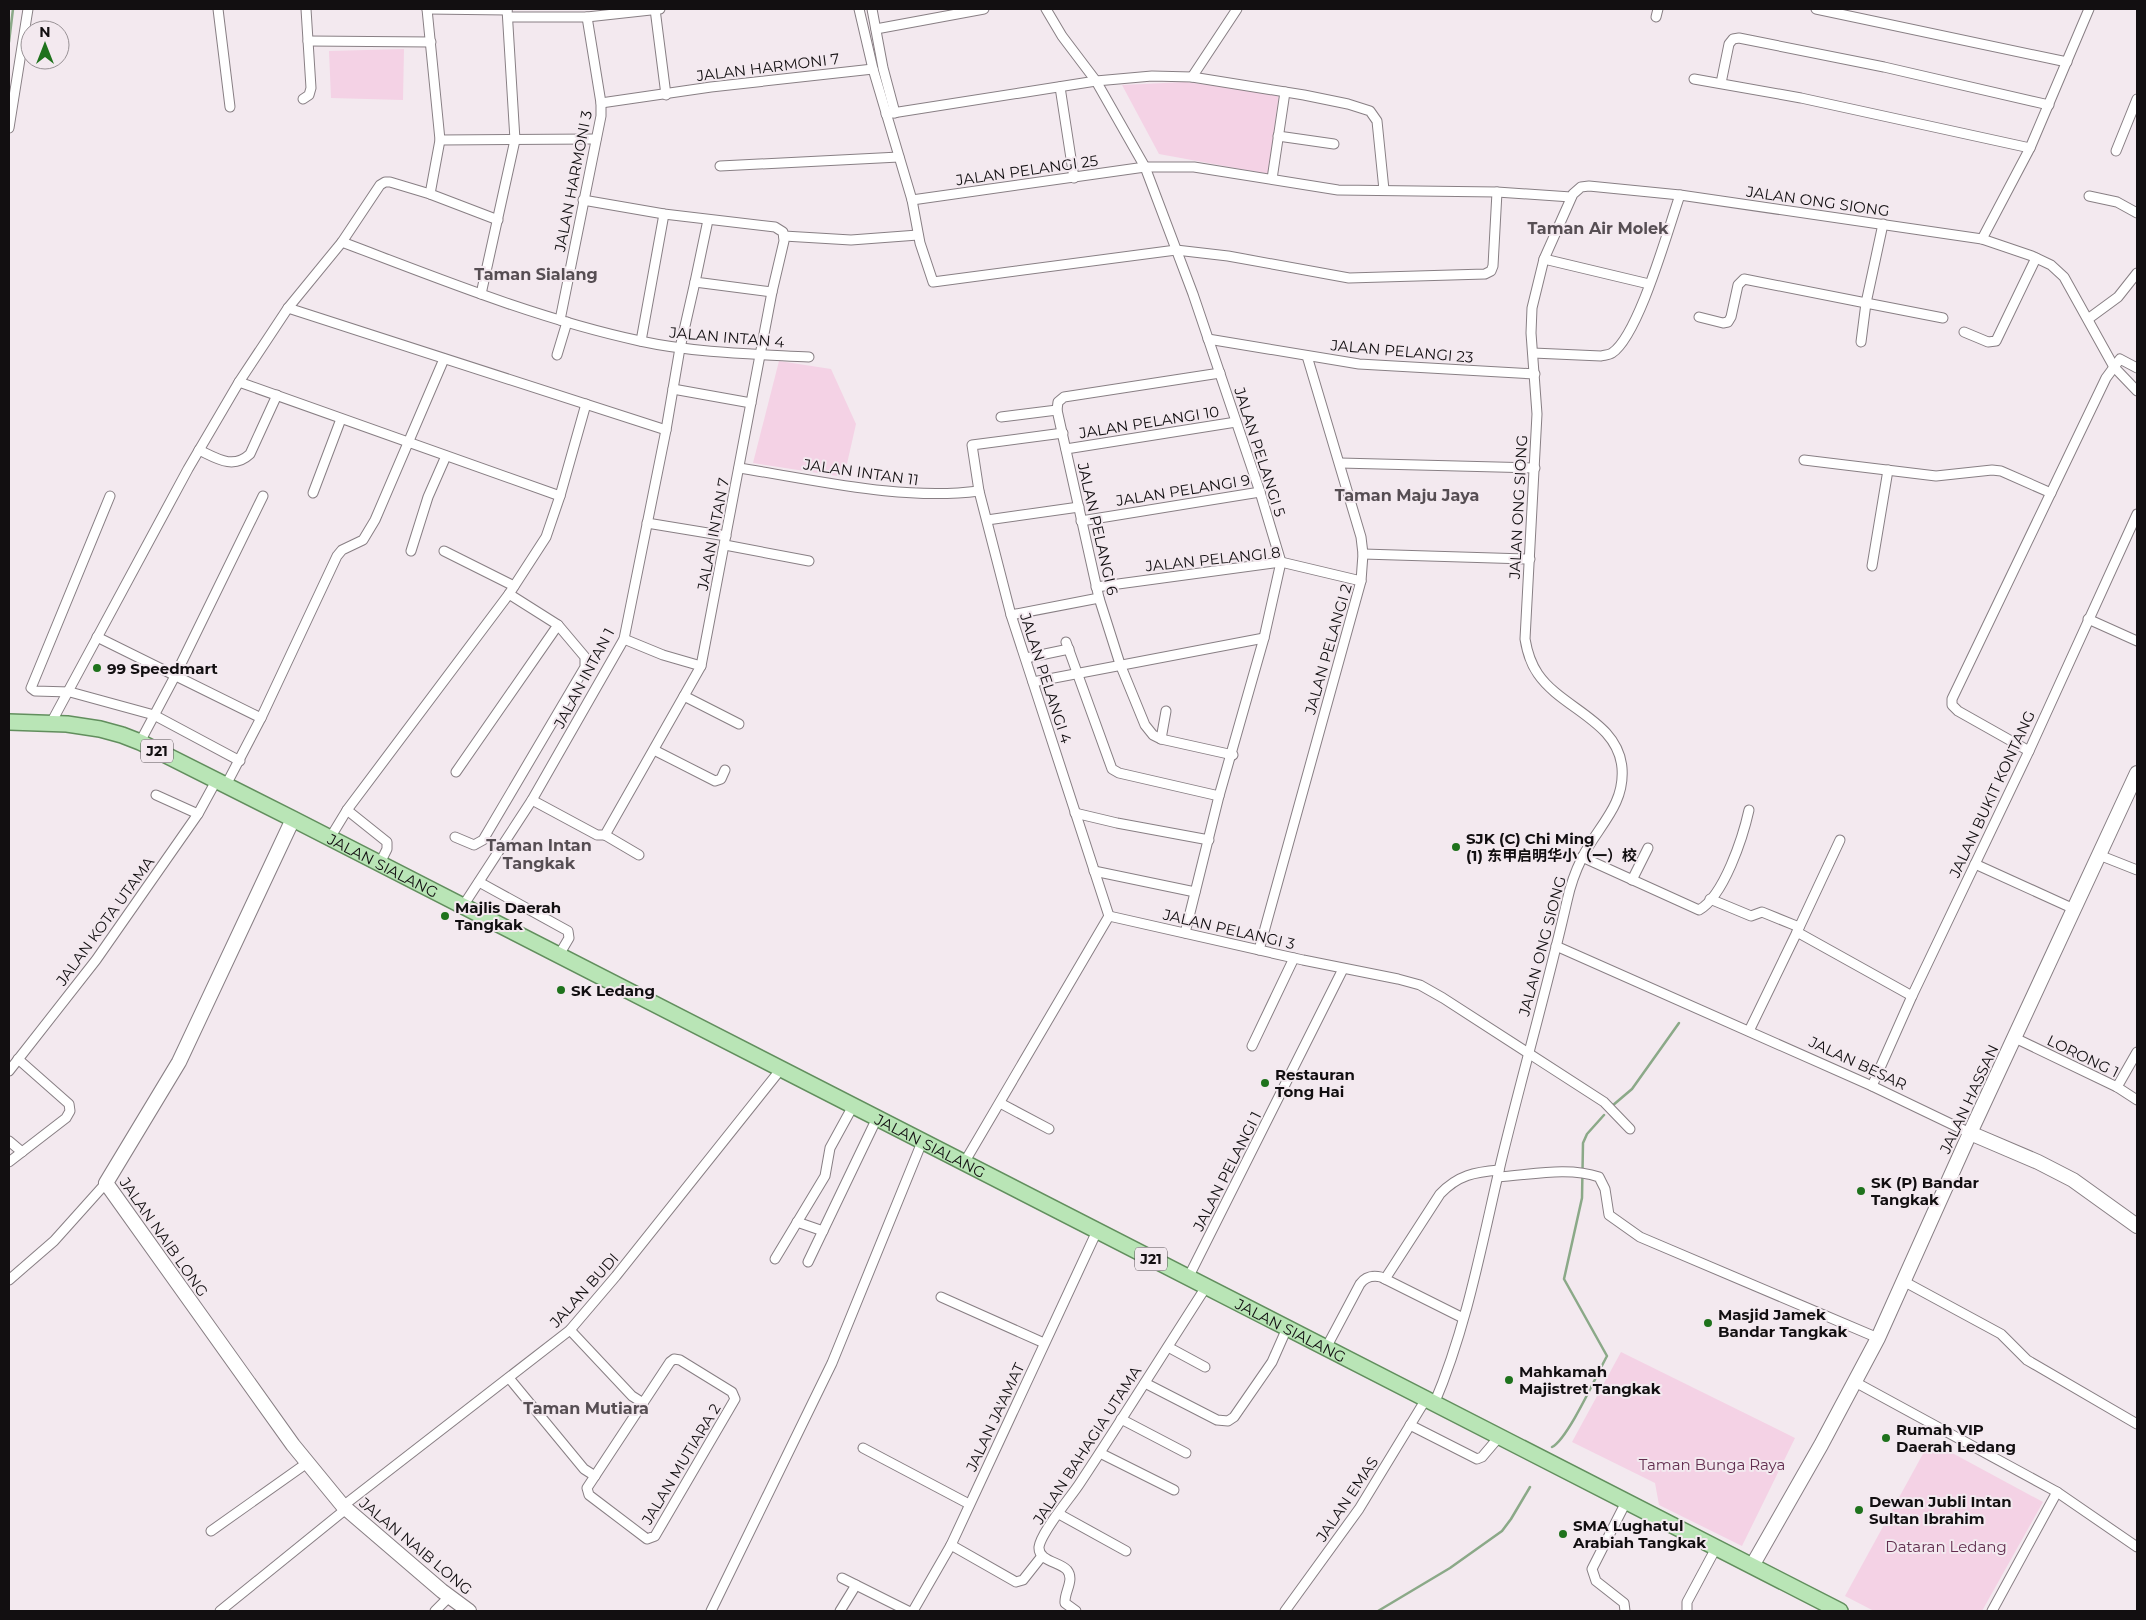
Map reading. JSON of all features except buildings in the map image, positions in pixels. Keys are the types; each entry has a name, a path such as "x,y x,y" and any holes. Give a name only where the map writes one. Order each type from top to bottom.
{"main road":[{"name":"JALAN SIALANG","path":"9,722 51,723 100,729 140,742 294,818 922,1142 1840,1611"}],"street":[{"path":"9,128 28,9"},
{"path":"218,9 230,107"},
{"path":"303,98 309,95 311,88 306,9"},
{"path":"430,194 440,140 427,9 581,14 660,9"},
{"path":"654,9 666,95"},
{"path":"859,9 873,68 890,114"},
{"path":"872,9 899,157 912,200 918,235 933,282 1176,250 1228,256 1350,278 1485,274 1491,271 1494,266 1497,192"},
{"path":"876,29 984,9"},
{"name":"JALAN PELANGI 5","path":"1046,9 1062,36 1096,81 1145,166 1220,373 1260,492 1281,562 1264,638 1220,796 1185,933"},
{"path":"1192,77 1237,9"},
{"path":"1816,9 2067,62"},
{"path":"1982,239 2030,148 2089,9"},
{"path":"481,294 515,140 508,12"},
{"name":"JALAN HARMONI 3","path":"557,355 583,200 601,116 601,103 581,14"},
{"path":"1721,83 1729,44 1738,38 1884,67 2049,105"},
{"path":"308,41 431,42"},
{"name":"JALAN HARMONI 7","path":"601,103 711,87 873,68"},
{"path":"890,114 1096,81 1152,76 1192,77 1348,104 1370,112 1375,116 1378,127 1384,190"},
{"path":"1694,79 1865,112 2030,148"},
{"path":"1060,87 1074,178"},
{"path":"1272,179 1285,92"},
{"path":"2116,151 2137,99"},
{"path":"1278,136 1334,144"},
{"path":"440,140 596,139"},
{"path":"720,166 899,157"},
{"name":"JALAN PELANGI 25","path":"912,200 1074,178 1145,166 1194,166 1338,190 1497,192 1571,196"},
{"path":"51,723 70,692 97,637 238,382 288,308 342,242 380,185 390,182 430,194 498,220"},
{"name":"JALAN ONG SIONG","path":"1430,1402 1458,1342 1570,886 1582,857 1614,809 1622,781 1621,759 1618,750 1600,726 1569,704 1548,686 1538,674 1526,647 1524,629 1530,559 1537,414 1532,308 1544,260 1571,196 1578,189 1585,186 1680,195 1982,239 2036,258 2060,273 2075,294 2114,367 2137,391"},
{"path":"1533,353 1601,356 1612,353 1617,348 1638,318 1680,195"},
{"path":"2090,196 2117,202 2137,212"},
{"path":"583,200 664,214 771,227 779,229 784,236 851,240 918,235"},
{"path":"641,341 664,214"},
{"name":"JALAN INTAN 1","path":"463,906 532,800 624,639 666,430 680,348 708,220"},
{"path":"1861,342 1866,303 1882,224"},
{"name":"JALAN INTAN 7","path":"605,834 701,666 784,236"},
{"name":"JALAN INTAN 4","path":"342,242 481,294 564,321 641,341 680,348 810,358"},
{"path":"1964,332 1988,342 1996,341 2036,258"},
{"path":"1544,260 1650,284"},
{"path":"2088,319 2118,297 2137,273"},
{"path":"1699,317 1723,323 1728,322 1731,317 1738,285 1744,279 1942,318"},
{"path":"695,282 772,292"},
{"path":"288,308 666,430"},
{"name":"JALAN PELANGI 23","path":"1208,339 1359,364 1535,374"},
{"name":"JALAN PELANGI 2","path":"1258,950 1361,581 1363,554 1361,537 1307,356"},
{"name":"JALAN KOTA UTAMA","path":"9,1071 96,960 198,814 240,761 337,556 342,550 362,541 375,520 444,358"},
{"path":"2029,751 1958,711 1952,705 1952,699 2106,378 2120,359 2137,368"},
{"path":"1001,417 1057,410 1058,402 1064,397 1220,373"},
{"path":"238,382 560,496"},
{"path":"673,389 751,403"},
{"path":"199,450 228,463 245,459 250,454 276,395"},
{"path":"330,838 347,810 512,590 546,537 560,496 586,404"},
{"name":"JALAN PELANGI 6","path":"1057,410 1099,598 1120,664 1145,725 1153,735 1161,739"},
{"path":"313,493 341,419"},
{"name":"JALAN PELANGI 10","path":"1066,449 1236,422"},
{"name":"JALAN PELANGI 4","path":"1063,433 972,445 979,491 1011,615 1109,916"},
{"path":"411,551 428,496 446,456"},
{"path":"1804,460 1936,476 1984,470 2000,471 2051,493"},
{"path":"1340,463 1535,468"},
{"name":"JALAN INTAN 11","path":"739,468 905,493 938,495 979,491"},
{"path":"1872,566 1888,470"},
{"name":"JALAN PELANGI 9","path":"1081,521 1260,492"},
{"path":"110,496 31,684 31,688 35,691 70,692 154,715 240,761"},
{"path":"140,742 175,676 263,496"},
{"path":"987,520 1079,507"},
{"name":"JALAN BUKIT KONTANG","path":"1872,1086 1912,996 2029,751 2137,514"},
{"path":"647,523 810,561"},
{"path":"444,551 512,590 558,625 585,657 585,667 482,840 474,845 455,837"},
{"path":"1363,554 1530,559"},
{"name":"JALAN PELANGI 8","path":"1096,587 1281,562 1361,581"},
{"path":"1011,615 1099,598"},
{"path":"2088,620 2137,641"},
{"path":"456,772 558,625"},
{"path":"97,637 261,718"},
{"path":"1033,682 1264,638"},
{"path":"624,639 663,655 701,666"},
{"path":"1026,658 1067,645 1112,769 1119,773 1220,796"},
{"path":"684,696 739,724"},
{"path":"1166,711 1161,739 1232,755"},
{"path":"654,750 716,781 721,779 725,770"},
{"name":"JALAN HASSAN","path":"1752,1566 1878,1338 2137,773"},
{"path":"156,795 198,814"},
{"path":"532,800 597,835 605,834 639,855"},
{"path":"347,810 387,842 387,849 380,863"},
{"path":"1582,857 1697,911 1703,908 1724,881 1743,832 1749,810"},
{"path":"1076,813 1117,823 1209,840"},
{"name":"JALAN NAIB LONG","path":"294,818 178,1062 106,1183 307,1463 345,1508 469,1611"},
{"path":"1749,1031 1840,840"},
{"path":"1632,880 1648,848"},
{"path":"2099,855 2137,870"},
{"path":"1974,864 2074,909"},
{"path":"1094,870 1196,892"},
{"path":"479,882 568,931 569,938 559,955"},
{"path":"1710,899 1751,916 1762,912 1798,930 1912,996"},
{"path":"964,1163 1109,916"},
{"name":"JALAN PELANGI 3","path":"1109,916 1343,969 1369,972 1420,985 1604,1102 1630,1129"},
{"name":"JALAN BESAR","path":"1556,946 1872,1086 1970,1134 2038,1162 2073,1180 2137,1226"},
{"path":"1252,1046 1294,958"},
{"name":"JALAN PELANGI 1","path":"1188,1278 1343,969"},
{"name":"LORONG 1","path":"2015,1038 2117,1087 2137,1100"},
{"path":"2117,1087 2137,1052"},
{"path":"9,1162 66,1118 70,1111 69,1104 18,1059"},
{"name":"JALAN BUDI","path":"220,1611 345,1508 570,1330 616,1276 781,1069"},
{"path":"1000,1103 1049,1129"},
{"path":"775,1260 825,1176 830,1148 853,1106"},
{"path":"808,1262 877,1118"},
{"path":"9,1141 22,1152"},
{"path":"710,1611 832,1363 922,1142"},
{"path":"1385,1279 1440,1194 1450,1183 1461,1177 1477,1172 1585,1173 1599,1177 1603,1182 1609,1215 1640,1237 1878,1338"},
{"path":"9,1280 54,1241 106,1183"},
{"path":"797,1222 823,1231"},
{"name":"JALAN JA'AMAT","path":"913,1611 951,1545 1097,1231"},
{"path":"1326,1348 1363,1280 1372,1276 1385,1279 1463,1318"},
{"path":"1905,1282 2001,1334 2027,1360 2137,1424"},
{"name":"JALAN BAHAGIA UTAMA","path":"1042,1556 1039,1548 1040,1544 1050,1525 1100,1453 1206,1287"},
{"path":"941,1297 1044,1343"},
{"path":"1145,1382 1219,1421 1228,1421 1234,1417 1272,1362 1287,1328"},
{"path":"509,1378 584,1468 595,1476 643,1403 632,1396 570,1330"},
{"path":"1168,1347 1205,1367"},
{"name":"JALAN MUTIARA 2","path":"595,1476 587,1488 587,1493 647,1539 654,1536 735,1399 732,1392 707,1376 680,1360 672,1360 643,1403"},
{"path":"1855,1382 2057,1492 2137,1546"},
{"name":"JALAN EMAS","path":"1285,1611 1359,1509 1410,1425 1430,1402"},
{"path":"1121,1419 1186,1453"},
{"path":"1410,1425 1477,1459 1482,1457 1499,1437"},
{"path":"863,1448 969,1504"},
{"path":"1100,1453 1174,1490"},
{"path":"211,1531 307,1463"},
{"path":"1992,1611 2057,1492"},
{"path":"1624,1611 1624,1604 1596,1581 1592,1569 1626,1502"},
{"path":"1059,1514 1126,1551"},
{"path":"951,1545 1016,1582 1022,1580 1042,1556 1066,1568 1070,1581 1065,1603 1076,1611"},
{"path":"1687,1611 1687,1602 1716,1548"},
{"path":"842,1578 908,1611"},
{"path":"840,1611 856,1585"},
{"path":"435,1611 450,1597"}],"green space":[{"path":"404,49 403,100 331,98 329,51"},
{"path":"1185,82 1279,94 1268,174 1159,154 1122,85"},
{"path":"779,361 831,369 856,424 844,477 753,463"},
{"name":"Taman Bunga Raya","path":"1621,1352 1795,1438 1742,1546 1659,1505 1655,1483 1572,1442"},
{"name":"Dataran Ledang","path":"1930,1441 2043,1502 1982,1611 1874,1611 1845,1596"}],"waterway":[{"path":"9,42 13,9"},
{"path":"1612,1106 1632,1089 1679,1023"},
{"path":"1552,1447 1559,1442 1574,1419 1607,1356 1564,1279 1582,1198 1583,1143 1587,1134 1604,1115"},
{"path":"1378,1611 1450,1568 1502,1531 1530,1487"}],"place":[{"name":"99 Speedmart","path":"97,668"},
{"name":"SJK (C) Chi Ming (1) 东甲启明华小（一）校","path":"1456,847"},
{"name":"Majlis Daerah Tangkak","path":"445,916"},
{"name":"SK Ledang","path":"561,990"},
{"name":"Restauran Tong Hai","path":"1265,1083"},
{"name":"SK (P) Bandar Tangkak","path":"1861,1191"},
{"name":"Masjid Jamek Bandar Tangkak","path":"1708,1323"},
{"name":"Mahkamah Majistret Tangkak","path":"1509,1380"},
{"name":"Rumah VIP Daerah Ledang","path":"1886,1438"},
{"name":"Dewan Jubli Intan Sultan Ibrahim","path":"1859,1510"},
{"name":"SMA Lughatul Arabiah Tangkak","path":"1563,1534"}],"district":[{"name":"Taman Air Molek","path":"1598,228"},
{"name":"Taman Sialang","path":"536,274"},
{"name":"Taman Maju Jaya","path":"1407,495"},
{"name":"Taman Intan Tangkak","path":"539,854"},
{"name":"Taman Mutiara","path":"586,1408"}]}
